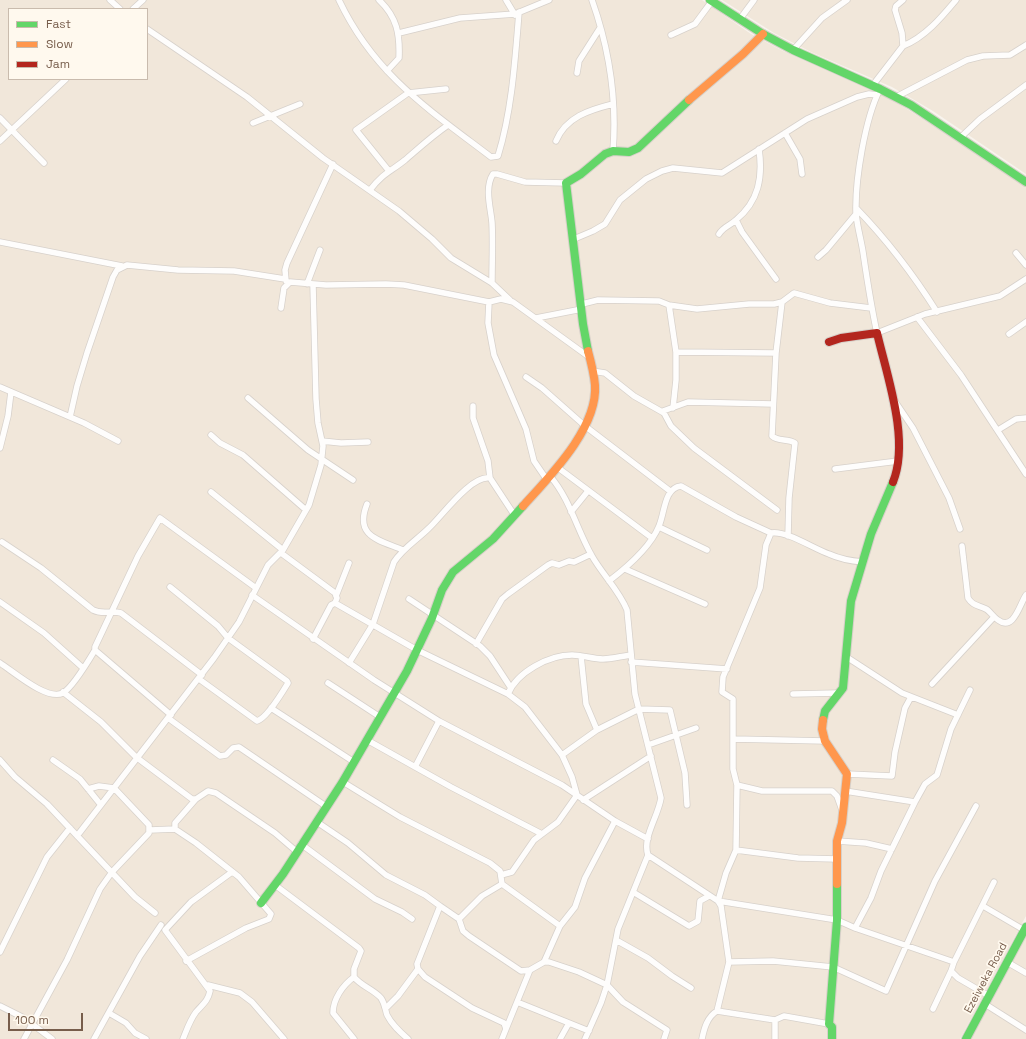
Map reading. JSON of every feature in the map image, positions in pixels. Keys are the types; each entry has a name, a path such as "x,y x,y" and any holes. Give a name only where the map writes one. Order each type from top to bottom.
{"street":[{"path":"110,0 119,8"},
{"path":"134,8 143,0"},
{"path":"339,0 359,38 408,93 490,157 498,156 506,126 514,77 518,27 517,13 506,0"},
{"path":"379,0 395,21 399,33 399,58 387,71"},
{"path":"399,33 460,18 517,13 549,0"},
{"path":"592,0 610,64 613,104 613,151"},
{"path":"740,19 754,0"},
{"path":"793,50 822,18 847,0"},
{"path":"903,0 896,6 895,10 902,33 903,46"},
{"path":"832,1039 832,1027 829,1024 837,920 837,841 844,814 847,774 825,741 822,729 823,719 825,711 844,683 845,656 851,601 875,524 894,479 898,461 899,428 879,349 856,214 859,173 877,89 903,46 912,42 938,21 956,0"},
{"path":"671,35 695,24 711,1 763,34 793,50 896,97 961,137 1026,182"},
{"path":"577,73 579,61 600,28"},
{"path":"148,30 235,89 332,164 370,190 432,239 451,258 492,283 510,300 589,357"},
{"path":"492,283 492,223 489,190 490,178 492,174 525,182 566,183 581,174 605,154 613,151 629,152 638,148 669,117 743,54 763,34"},
{"path":"896,97 967,60 983,56 1010,54 1026,45"},
{"path":"0,141 65,80"},
{"path":"961,137 980,119 1026,85"},
{"path":"390,171 356,130 408,93 446,89"},
{"path":"574,239 605,224 620,200 646,179 662,171 673,168 722,173 785,132 821,112 869,94 877,89"},
{"path":"253,123 300,104"},
{"path":"556,141 560,132 572,119 588,110 613,104"},
{"path":"0,118 44,163"},
{"path":"370,190 380,177 390,171 448,125"},
{"path":"785,132 800,159 802,174"},
{"path":"720,234 736,220 755,197 762,169 759,150"},
{"path":"281,308 286,281 284,270 332,164"},
{"path":"261,903 275,885 296,851 343,782 417,650 433,616 442,590 453,572 493,539 515,516 549,478 585,426 594,400 595,385 589,357 574,239 565,186 566,183"},
{"path":"856,208 887,240 914,277 936,312"},
{"path":"818,257 826,250 856,214"},
{"path":"736,220 742,232 776,279"},
{"path":"0,242 122,266 127,265 166,270 234,271 310,284 404,285 489,302 501,299 510,300"},
{"path":"77,836 136,757 200,677 228,638 268,565 282,552 306,510 322,458 322,441 318,423 316,399 310,284 320,250"},
{"path":"1016,252 1026,265"},
{"path":"70,417 79,379 112,277 122,266"},
{"path":"828,342 841,338 877,333 917,317 1000,296 1026,279"},
{"path":"536,318 582,306 598,300 659,301 668,305 697,309 782,302 794,293 830,303 871,308"},
{"path":"489,302 489,333 496,362 526,429 534,461 549,478 571,512 591,554 622,600 626,610 630,635 631,662 638,709 661,798 660,807 645,846 648,855 718,901 837,920 907,947 954,962"},
{"path":"782,302 776,354 772,436 775,439 792,441 795,443 789,498 788,536"},
{"path":"668,305 676,352 673,408"},
{"path":"917,317 961,375 1026,474"},
{"path":"1009,334 1026,322"},
{"path":"676,352 776,354"},
{"path":"592,371 605,373 634,396 663,412 673,429 694,448 777,510"},
{"path":"526,377 542,388 585,426 670,491"},
{"path":"0,387 70,417 118,440"},
{"path":"0,448 8,416 11,392"},
{"path":"248,398 308,450 353,480"},
{"path":"892,398 913,428 926,453 949,498 960,529"},
{"path":"663,412 688,402 773,404"},
{"path":"473,406 472,418 488,461 490,478 515,516"},
{"path":"998,430 1016,419 1026,418"},
{"path":"211,435 220,443 242,455 306,510"},
{"path":"322,441 341,443 368,442"},
{"path":"835,469 898,461"},
{"path":"557,466 652,538"},
{"path":"349,663 373,624 394,562 403,550 428,529 457,497 484,478 490,478"},
{"path":"609,581 625,570 652,538 659,527 670,491 675,487 682,486 736,517 771,533 776,532 788,536 842,559 863,562"},
{"path":"571,512 588,490"},
{"path":"211,492 336,596"},
{"path":"367,504 363,514 364,527 366,531 374,538 403,550"},
{"path":"0,663 46,693 58,694 63,692 83,668 95,650 95,646 138,556 160,518 256,588"},
{"path":"659,527 706,550"},
{"path":"717,1011 730,962 722,913 718,901 726,873 736,850 737,785 734,769 733,699 724,694 722,689 723,677 760,588 766,545 771,533"},
{"path":"2,542 41,568 93,610 100,613 116,611 121,614 254,720 262,720 287,685 287,681 228,638 212,621 170,587"},
{"path":"962,546 968,598 972,604 986,609 994,617 1003,622 1014,618 1026,595"},
{"path":"476,644 502,599 508,594 552,563 559,565 569,561 574,562 591,554"},
{"path":"336,603 336,596 349,563"},
{"path":"625,570 705,604"},
{"path":"252,595 313,639 394,693 440,721 467,734 577,795 615,821 648,839"},
{"path":"409,599 476,644 490,656 511,688"},
{"path":"0,602 44,633 83,668"},
{"path":"313,639 331,604 336,603 417,650 508,694 525,707 562,755 572,778 577,795"},
{"path":"932,684 994,617"},
{"path":"95,650 169,717 220,756 226,755 233,748 238,747 327,806"},
{"path":"508,694 511,688 526,672 555,658 571,655 603,659 631,655"},
{"path":"580,656 586,704 597,730"},
{"path":"845,656 902,693 958,715"},
{"path":"631,662 727,669"},
{"path":"328,683 380,717"},
{"path":"855,928 871,898 881,871 915,802 928,780 938,775 948,738 970,690"},
{"path":"63,692 101,722 136,757 192,799 196,800"},
{"path":"794,694 838,693"},
{"path":"847,774 892,776 895,752 905,708 911,697"},
{"path":"271,708 354,762"},
{"path":"562,755 597,730 638,709 670,710 684,772 687,805"},
{"path":"414,767 440,721"},
{"path":"648,745 696,728"},
{"path":"367,740 414,767 542,834"},
{"path":"733,740 825,741"},
{"path":"583,800 651,756"},
{"path":"0,760 15,777 47,804 135,897 155,913"},
{"path":"53,760 80,779 101,805"},
{"path":"343,782 400,817 490,863 500,871 502,884 560,926"},
{"path":"737,785 762,791 832,791 837,796 844,814"},
{"path":"88,789 99,786 114,788 149,825 150,830"},
{"path":"175,828 175,823 196,800 208,791 216,792 275,833 296,851"},
{"path":"845,791 915,802"},
{"path":"501,876 512,872 534,840 558,822 577,795"},
{"path":"730,962 766,961 833,967 886,992 935,881 976,806"},
{"path":"317,822 348,843 386,875 425,895 458,919 464,931 469,936 521,971 530,970 544,962 560,926 574,907 585,878 615,821"},
{"path":"0,952 48,857 70,828"},
{"path":"24,1039 67,960 100,889 112,872 139,845 150,830 175,828 232,872 271,914 270,918 246,928 186,961"},
{"path":"837,841 866,842 892,849"},
{"path":"301,844 374,899 402,912 412,919"},
{"path":"736,850 798,858 837,859"},
{"path":"585,1039 601,1003 607,985 618,929 648,855"},
{"path":"183,1039 188,1025 196,1012 208,999 210,991 208,986 186,961 165,930 191,902 232,872"},
{"path":"933,1009 952,971 954,962 994,882"},
{"path":"458,919 482,896 502,884"},
{"path":"275,885 359,948 361,951 354,969 354,977 358,982 380,997 391,1022 408,1039"},
{"path":"633,892 689,926 698,921 700,901 709,896"},
{"path":"440,906 421,952 417,964 418,970 425,977 472,1008 504,1023 506,1028"},
{"path":"983,906 1025,928"},
{"path":"94,1039 140,956 161,925"},
{"name":"Ezeiweka Road","path":"966,1039 1025,928"},
{"path":"616,940 648,958 691,988"},
{"path":"544,962 562,965 607,985 623,1002 667,1030 664,1039"},
{"path":"1007,962 1026,973"},
{"path":"386,1008 398,996 418,970"},
{"path":"502,1039 530,970"},
{"path":"952,971 958,978 989,996"},
{"path":"354,977 344,984 333,1008 333,1013 354,1039"},
{"path":"208,986 240,994 252,1002 284,1039"},
{"path":"517,1002 589,1031"},
{"path":"985,1004 1026,1030"},
{"path":"0,1006 32,1023 52,1039"},
{"path":"702,1039 707,1023 712,1014 717,1011 775,1020 784,1016 829,1024"},
{"path":"109,1013 126,1023 135,1033 146,1039"},
{"path":"775,1020 775,1039"},
{"path":"560,1039 569,1023"}],"shaded area":[{"path":"0,0 702,0 751,34 783,51 886,97 907,109 1026,187 1026,916 960,1039 0,1039"},
{"path":"722,0 1026,0 1026,174 933,111 892,87 811,52 774,33"},
{"path":"1026,934 1026,1039 970,1039"}],"traffic: fast":[{"path":"710,0 763,34 793,50 880,89 911,105 1026,182"},
{"path":"588,351 583,324 566,183 581,174 605,154 613,151 629,152 638,148 689,100"},
{"path":"823,720 825,711 843,688 851,601 871,534 893,482"},
{"path":"261,903 283,874 342,783 407,671 432,618 442,590 453,572 493,539 523,506"},
{"path":"832,1039 832,1027 829,1024 837,920 837,884"},
{"path":"966,1039 1026,927"}],"traffic: slow":[{"path":"689,100 743,54 763,34"},
{"path":"523,506 558,466 581,434 589,418 594,401 595,385 588,351"},
{"path":"823,720 822,729 825,741 847,774 842,823 837,841 837,884"}],"traffic: jam":[{"path":"829,342 841,338 877,333 891,388 898,428 898,465 893,482"}]}
